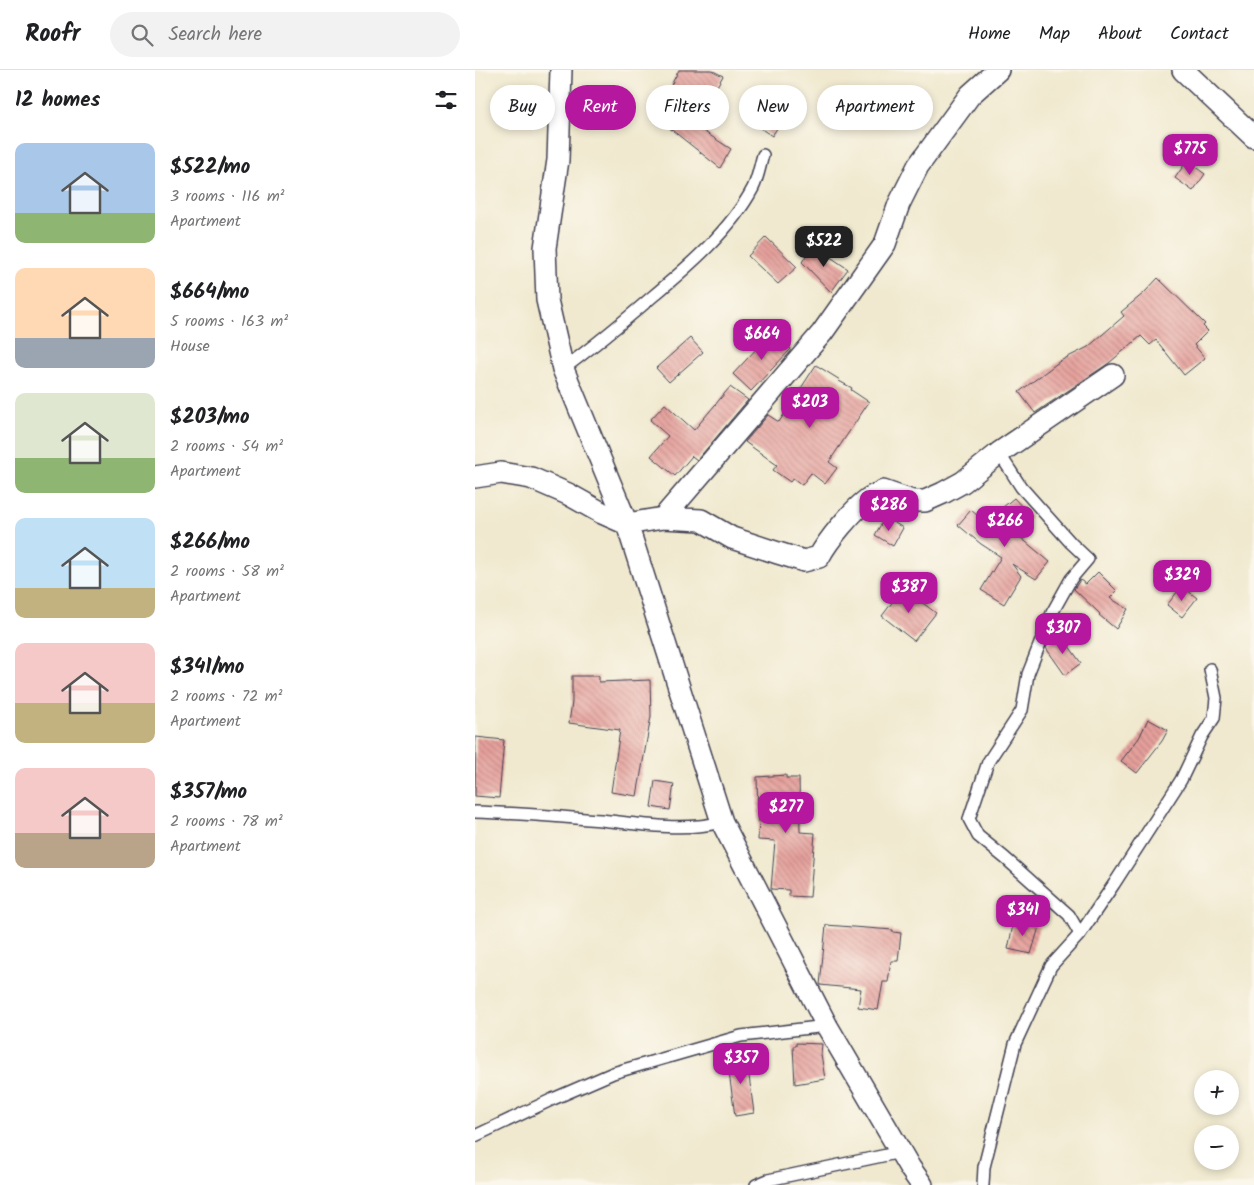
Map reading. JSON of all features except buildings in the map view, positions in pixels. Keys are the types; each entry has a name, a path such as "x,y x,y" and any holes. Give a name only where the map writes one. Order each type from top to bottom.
{"street":[{"path":"561,70 558,160 545,248 547,300 563,369 627,524 722,822 827,1026 910,1168 922,1185"},
{"path":"663,518 822,333 885,244 899,204 918,166 970,96 997,70"},
{"path":"1183,70 1254,137"},
{"path":"475,477 501,473 531,478 568,494 602,513 627,524 663,518 701,520 732,538 804,561 819,558 825,546 851,515 869,499 883,491 912,501 925,501 943,493 963,482 999,453 1113,375"}],"lane":[{"path":"563,369 603,339 715,240 738,211 753,187 763,155"},
{"path":"999,453 1021,488 1088,559 1071,579 1052,613 1028,674 1022,710 988,762 969,819 978,836 1069,915 1080,934"},
{"path":"983,1185 984,1167 1015,1044 1051,966 1080,934 1181,780 1202,736 1214,718 1215,698 1210,669"},
{"path":"475,812 578,818 667,827 709,825 722,822"},
{"path":"475,1136 613,1073 741,1036 827,1026"},
{"path":"756,1185 768,1180 901,1152"}]}
